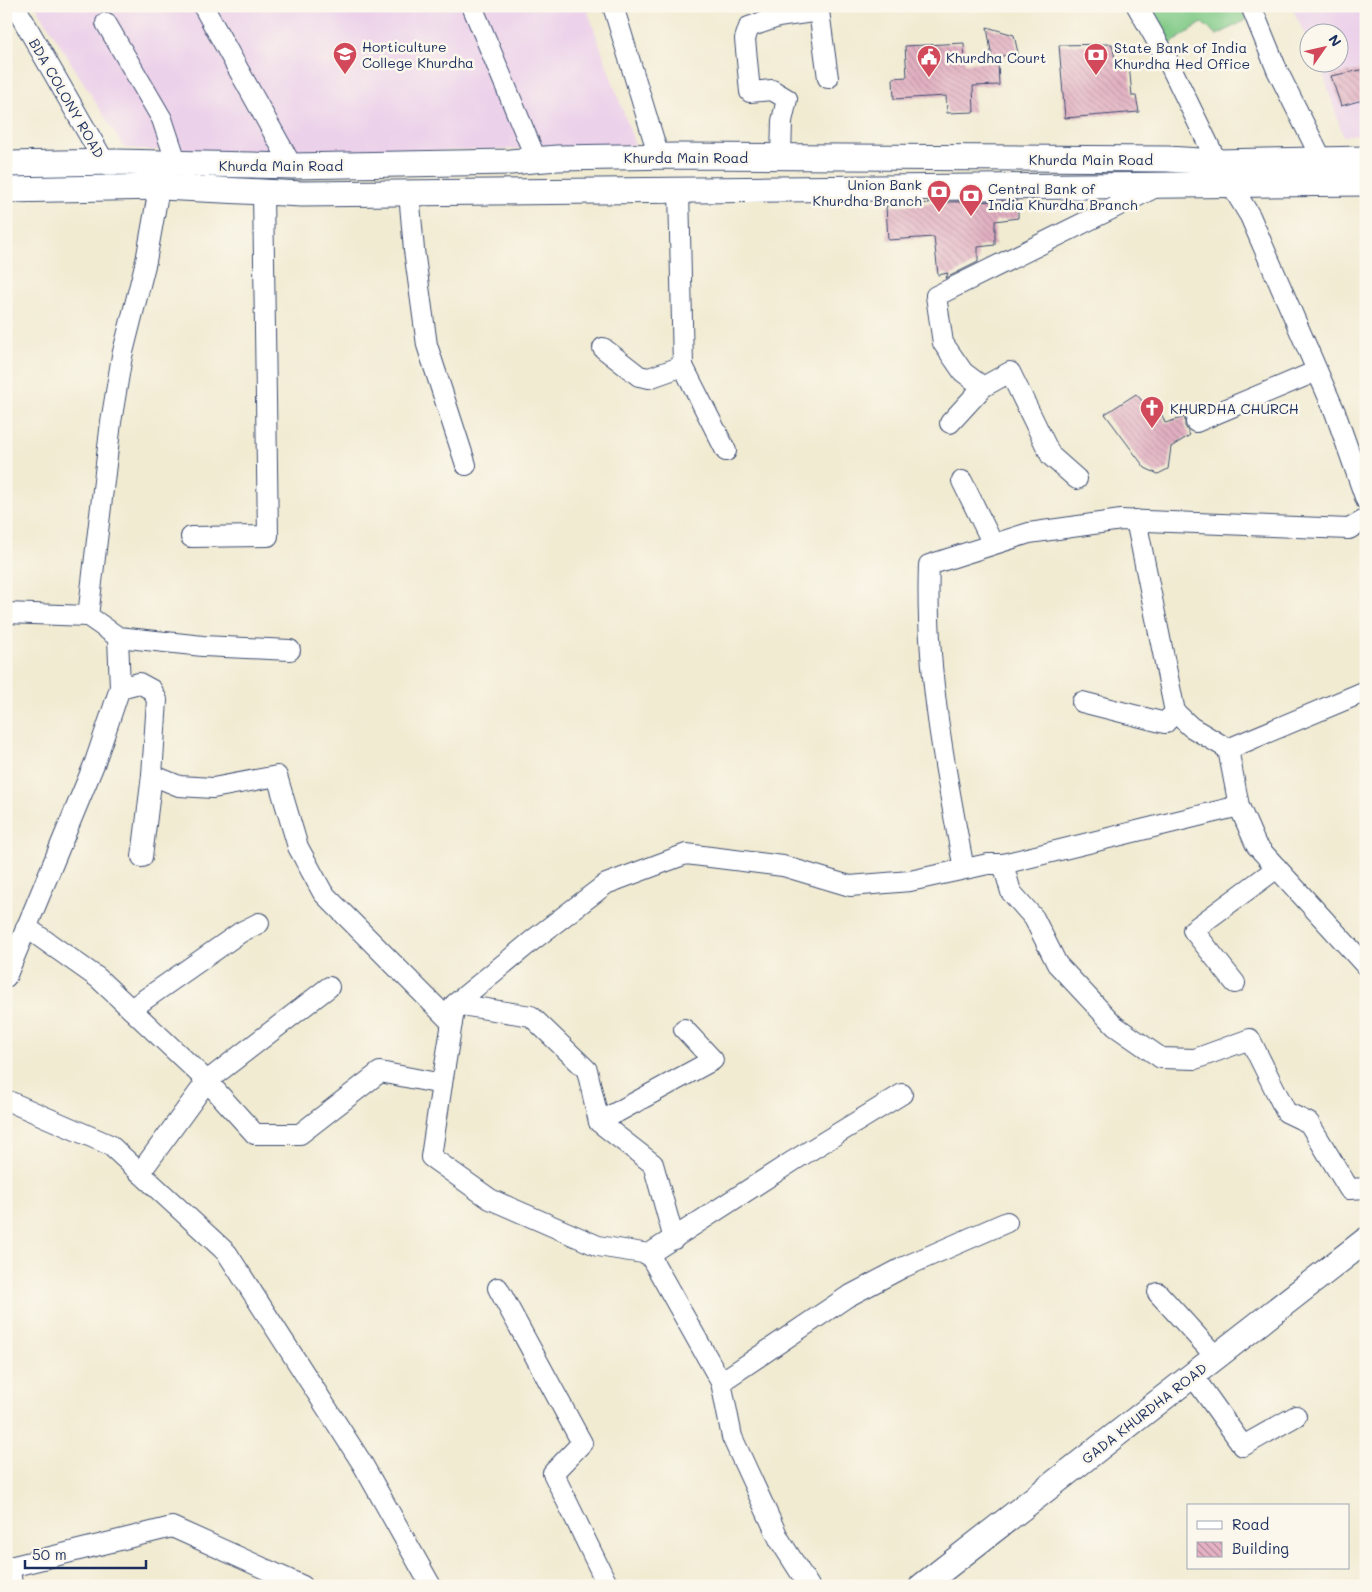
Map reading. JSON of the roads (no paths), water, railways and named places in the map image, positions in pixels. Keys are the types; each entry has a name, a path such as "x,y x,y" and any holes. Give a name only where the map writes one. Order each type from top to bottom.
{"main road":[{"name":"Khurda Main Road","path":"6,164 105,163 292,166 658,157 1167,159 1217,162 1366,159"},
{"path":"43,164 46,189"},
{"path":"409,193 413,164"},
{"name":"Khurda Main Road","path":"6,190 159,188 263,192 409,193 1366,183"},
{"name":"GADA KHURDHA ROAD","path":"922,1586 1366,1240"}],"street":[{"name":"BDA COLONY ROAD","path":"15,6 105,163"},
{"path":"203,6 292,166"},
{"path":"472,6 536,160"},
{"path":"614,6 658,157"},
{"path":"1137,6 1166,57 1217,162 1250,216 1335,412 1366,500"},
{"path":"1251,6 1277,70 1322,160"},
{"path":"780,157 782,121 786,100 772,90 750,92 745,39 749,27 778,17 819,11 828,78"},
{"path":"106,23 162,119 177,164"},
{"path":"983,387 963,372 943,343 936,296 1160,185"},
{"path":"88,616 111,422 122,356 146,261 159,188"},
{"path":"679,190 683,366 726,451"},
{"path":"191,537 268,536 263,192"},
{"path":"409,193 414,250 427,345 466,464"},
{"path":"603,348 639,376 649,378 683,366"},
{"path":"1196,422 1317,371"},
{"path":"950,423 983,387 1010,372 1051,456 1077,479"},
{"path":"962,481 993,544"},
{"path":"964,869 948,785 936,692 927,610 929,565 1029,533 1121,520 1350,529 1366,519"},
{"path":"1136,520 1175,712 1191,727 1228,749 1239,806 1256,845 1366,966"},
{"path":"6,612 88,616 118,637 203,646 290,650"},
{"path":"6,977 95,762 120,688 118,637"},
{"path":"120,688 139,683 152,690 157,700 152,775 142,858"},
{"path":"1228,749 1366,691"},
{"path":"1082,702 1165,723 1175,712"},
{"path":"152,775 179,786 213,788 277,776 298,847 324,893 453,1014 531,1016 586,1070 599,1122 653,1164 674,1239"},
{"path":"902,1094 792,1161 650,1254 598,1246 490,1199 431,1157 453,1014 533,940 606,884 686,854 783,866 850,886 910,881 988,864 1003,864 1239,806"},
{"path":"1003,864 1011,892 1034,918 1057,964 1115,1026 1161,1058 1195,1059 1250,1039 1286,1112 1309,1123 1349,1189 1366,1188"},
{"path":"1235,983 1193,930 1277,868"},
{"path":"131,1009 241,932 259,923"},
{"path":"26,927 98,978 207,1081 255,1134 300,1134 380,1072 442,1084"},
{"path":"140,1173 207,1081 329,987"},
{"path":"599,1122 713,1060 684,1029"},
{"path":"6,1100 110,1145 227,1254 362,1463 431,1586"},
{"path":"721,1382 847,1297 904,1267 1007,1222"},
{"path":"650,1254 721,1382 732,1437 778,1539 809,1586"},
{"path":"498,1288 582,1444 553,1473 608,1586"},
{"path":"1158,1293 1217,1358"},
{"path":"1193,1376 1243,1446 1296,1416"},
{"path":"9,1573 172,1527 303,1586"}],"place":[{"name":"Horticulture College Khurdha","path":"345,75"},
{"name":"State Bank of India Khurdha Hed Office","path":"1096,76"},
{"name":"Khurdha Court","path":"929,78"},
{"name":"Union Bank Khurdha Branch","path":"939,213"},
{"name":"Central Bank of India Khurdha Branch","path":"971,217"},
{"name":"KHURDHA CHURCH","path":"1152,429"}]}
